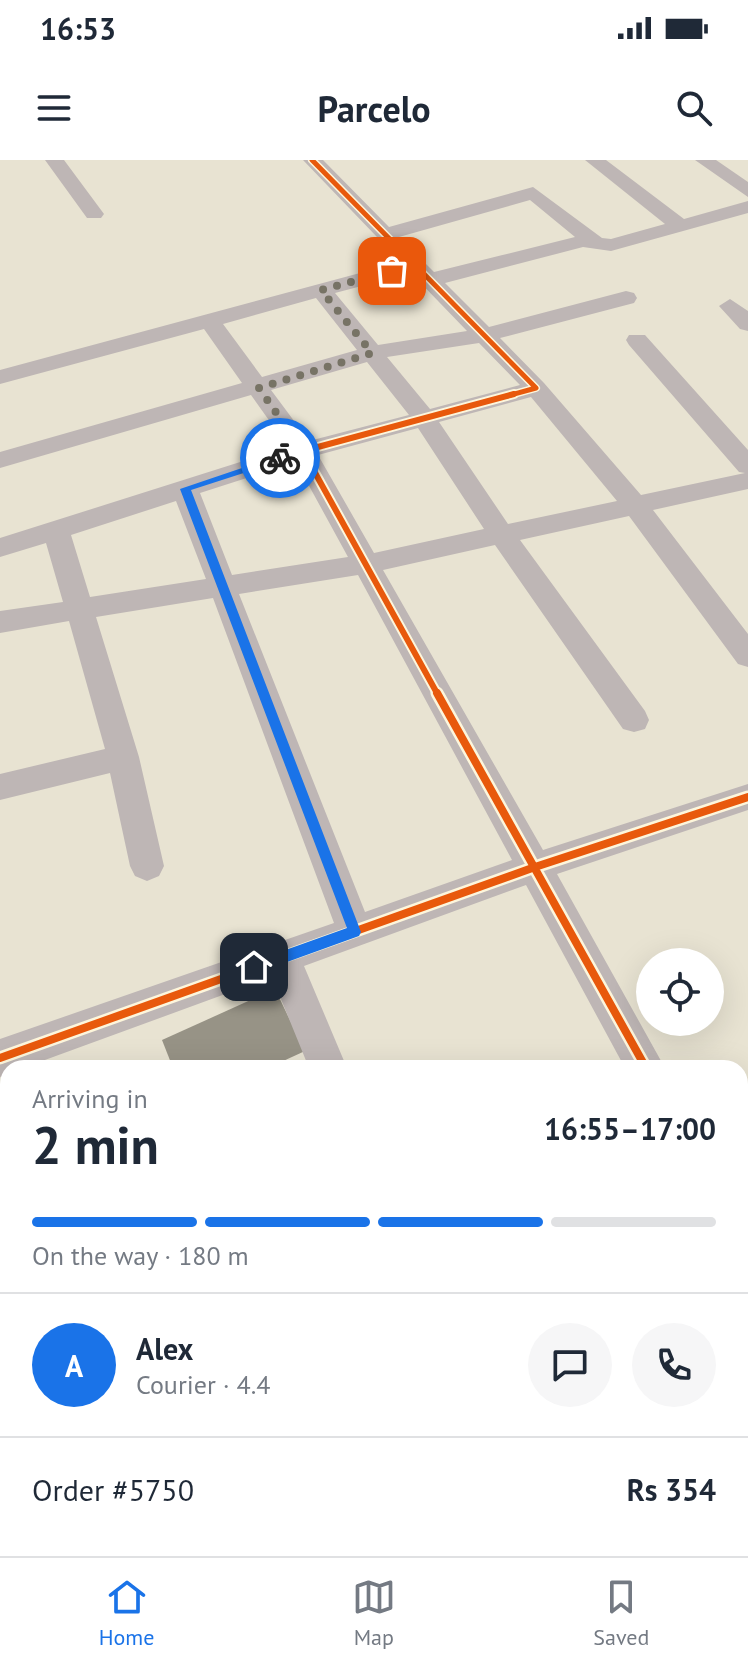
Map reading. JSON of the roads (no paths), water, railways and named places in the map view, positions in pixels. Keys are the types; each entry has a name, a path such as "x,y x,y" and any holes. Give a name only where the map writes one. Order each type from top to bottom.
{"street":[{"path":"54,160 94,214"},
{"path":"312,160 536,388 635,505 748,656"},
{"path":"594,160 681,226"},
{"path":"704,160 748,191"},
{"path":"385,234 533,193 596,243"},
{"path":"0,377 321,290 583,241 611,245 748,207"},
{"path":"321,290 424,418 501,534 634,720"},
{"path":"0,460 259,388 372,353 484,335 626,298"},
{"path":"730,306 748,324"},
{"path":"209,320 303,451 642,1060"},
{"path":"637,340 748,466"},
{"path":"0,548 303,451 536,388"},
{"path":"0,622 367,564 748,481"},
{"path":"185,489 355,932"},
{"path":"56,530 123,757 147,866"},
{"path":"0,787 123,757"},
{"path":"0,1058 535,867 748,797"},
{"path":"282,957 325,1060"}]}
